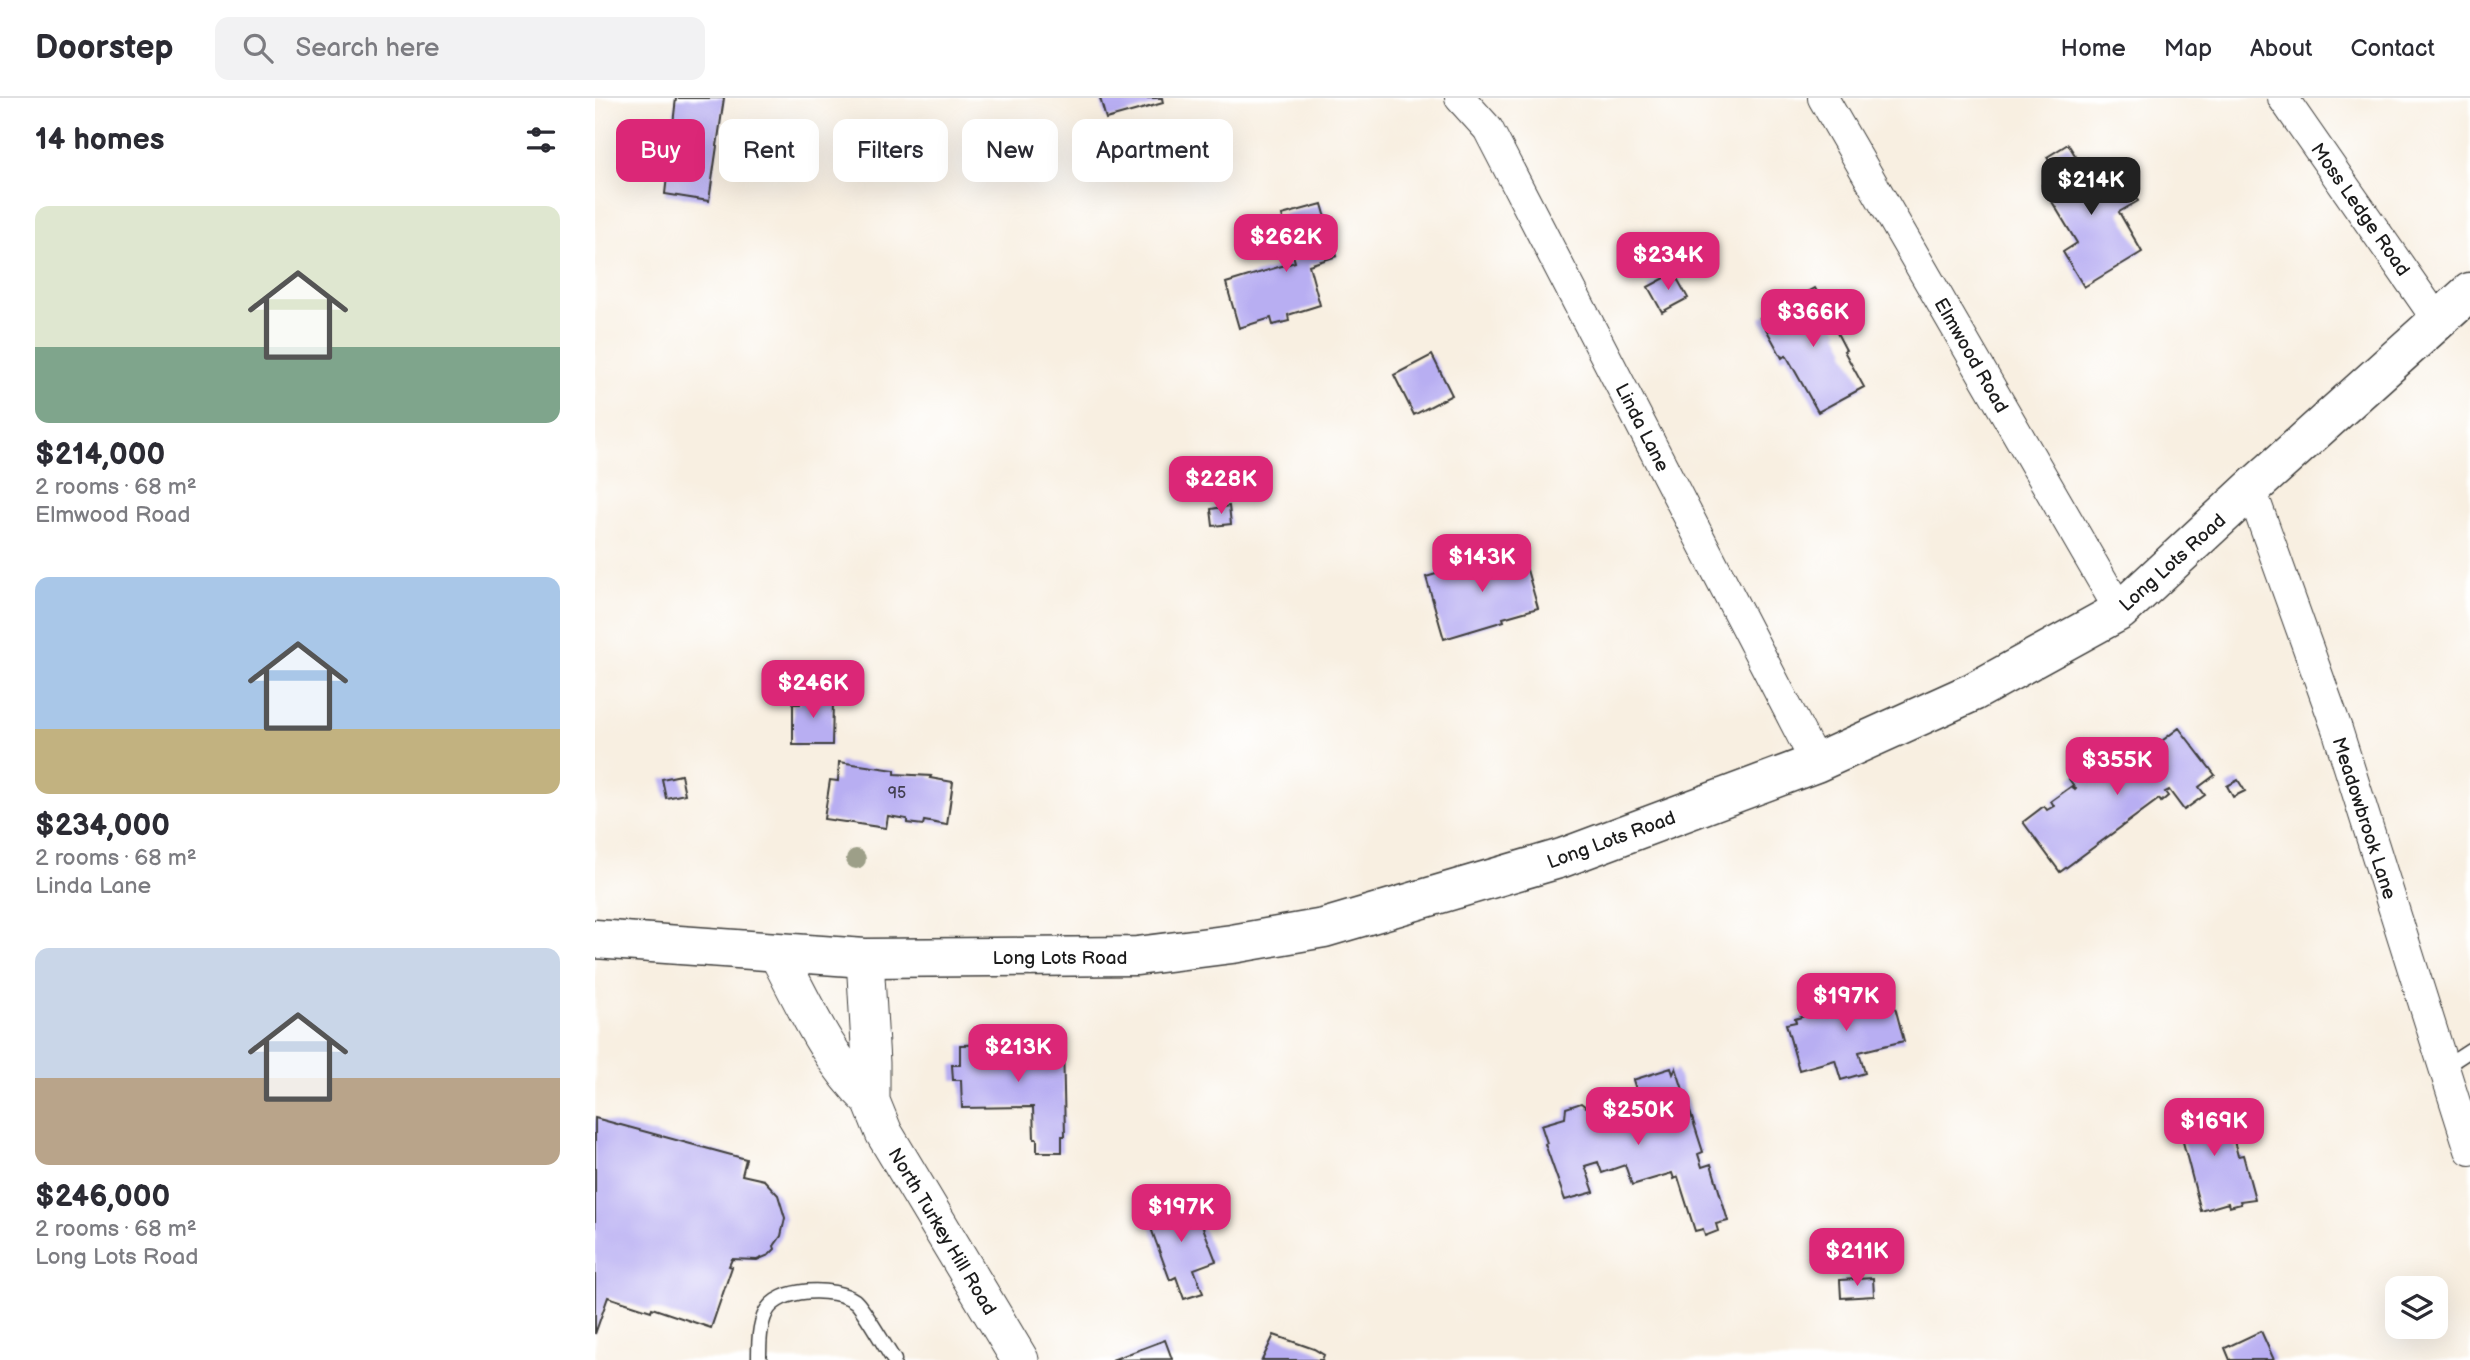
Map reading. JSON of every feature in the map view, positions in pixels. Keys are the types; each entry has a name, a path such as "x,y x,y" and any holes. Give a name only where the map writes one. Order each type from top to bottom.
{"main road":[{"name":"Long Lots Road","path":"595,939 865,958 1137,956 1232,944 1324,928 1562,858 1817,763 1973,692 2120,611 2470,292"}],"street":[{"name":"Linda Lane","path":"1460,98 1488,129 1817,763"},
{"name":"Elmwood Road","path":"1823,98 2120,611"},
{"name":"Moss Ledge Road","path":"2283,98 2438,321"},
{"name":"Meadowbrook Lane","path":"2251,489 2337,729 2470,1150"},
{"name":"North Turkey Hill Road","path":"777,953 834,1057 870,1101 884,1133 1020,1360"},
{"name":"North Turkey Hill Road","path":"865,958 871,1063 870,1101"}],"lane":[{"path":"2444,1067 2470,1050"},
{"path":"759,1360 760,1332 766,1310 782,1297 807,1291 831,1291 856,1301 894,1360"}],"building":[{"path":"676,98 724,98 709,201 665,194 666,182 705,182 705,119 674,119"},
{"path":"1100,98 1162,98 1163,103 1106,119"},
{"path":"2068,144 2080,163 2087,158 2106,190 2125,180 2138,201 2119,212 2142,252 2084,287 2063,252 2077,243 2042,185 2058,176 2047,157"},
{"path":"1322,204 1337,256 1309,265 1320,305 1288,315 1289,321 1273,325 1271,318 1239,328 1226,283 1295,262 1282,215"},
{"path":"1674,273 1688,298 1662,312 1648,287"},
{"path":"1815,288 1864,387 1818,412 1786,355 1782,358 1760,318"},
{"path":"1432,355 1452,395 1414,415 1394,375"},
{"path":"1229,506 1231,524 1213,526 1211,509"},
{"path":"1521,549 1538,608 1444,639 1426,577"},
{"path":"800,690 820,690 820,701 833,701 832,745 793,745 793,704 800,704"},
{"path":"2179,728 2215,775 2199,787 2205,795 2184,810 2169,790 2165,792 2168,796 2161,802 2159,799 2060,872 2023,822 2044,806 2047,810 2054,806 2051,801 2072,786 2075,790 2069,779 2094,761 2095,763 2106,755 2116,769 2143,749 2146,753"},
{"path":"839,762 895,770 895,774 931,776 930,778 953,782 947,825 924,821 923,825 907,823 907,819 888,816 886,828 824,819 830,780 838,781"},
{"path":"681,775 685,794 666,798 662,779"},
{"path":"2238,780 2245,791 2233,797 2227,786"},
{"path":"1863,991 1865,999 1891,992 1904,1041 1859,1052 1865,1073 1841,1080 1835,1060 1799,1070 1786,1024 1814,1013 1815,1017 1824,1014 1823,1011 1847,1004 1845,997"},
{"path":"1063,1043 1065,1136 1062,1136 1062,1152 1037,1152 1033,1107 962,1108 961,1080 953,1080 952,1065 960,1065 960,1045"},
{"path":"1671,1068 1673,1074 1676,1068 1703,1152 1698,1154 1702,1167 1711,1164 1728,1221 1716,1224 1718,1231 1705,1236 1703,1229 1695,1231 1678,1177 1674,1179 1672,1173 1632,1185 1625,1165 1602,1173 1598,1162 1585,1166 1594,1192 1565,1200 1541,1125 1565,1118 1566,1108 1581,1103 1586,1107 1610,1104 1613,1114 1641,1105 1633,1080"},
{"path":"2224,1103 2238,1156 2243,1155 2255,1199 2240,1201 2241,1204 2229,1207 2228,1203 2201,1211 2176,1115"},
{"path":"595,1118 746,1159 742,1175 764,1180 778,1195 785,1218 775,1249 757,1260 732,1259 729,1266 732,1267 711,1328 652,1308 651,1311 608,1297 595,1334"},
{"path":"1166,1202 1169,1211 1193,1202 1216,1261 1194,1269 1203,1293 1184,1299 1176,1277 1170,1280 1148,1220 1150,1219 1146,1209"},
{"path":"1873,1278 1874,1296 1841,1298 1840,1280"},
{"path":"2261,1331 2274,1360 2230,1360 2225,1348"},
{"path":"1274,1335 1314,1349 1324,1355 1322,1360 1262,1360"},
{"path":"1165,1340 1172,1359 1112,1360"}]}
